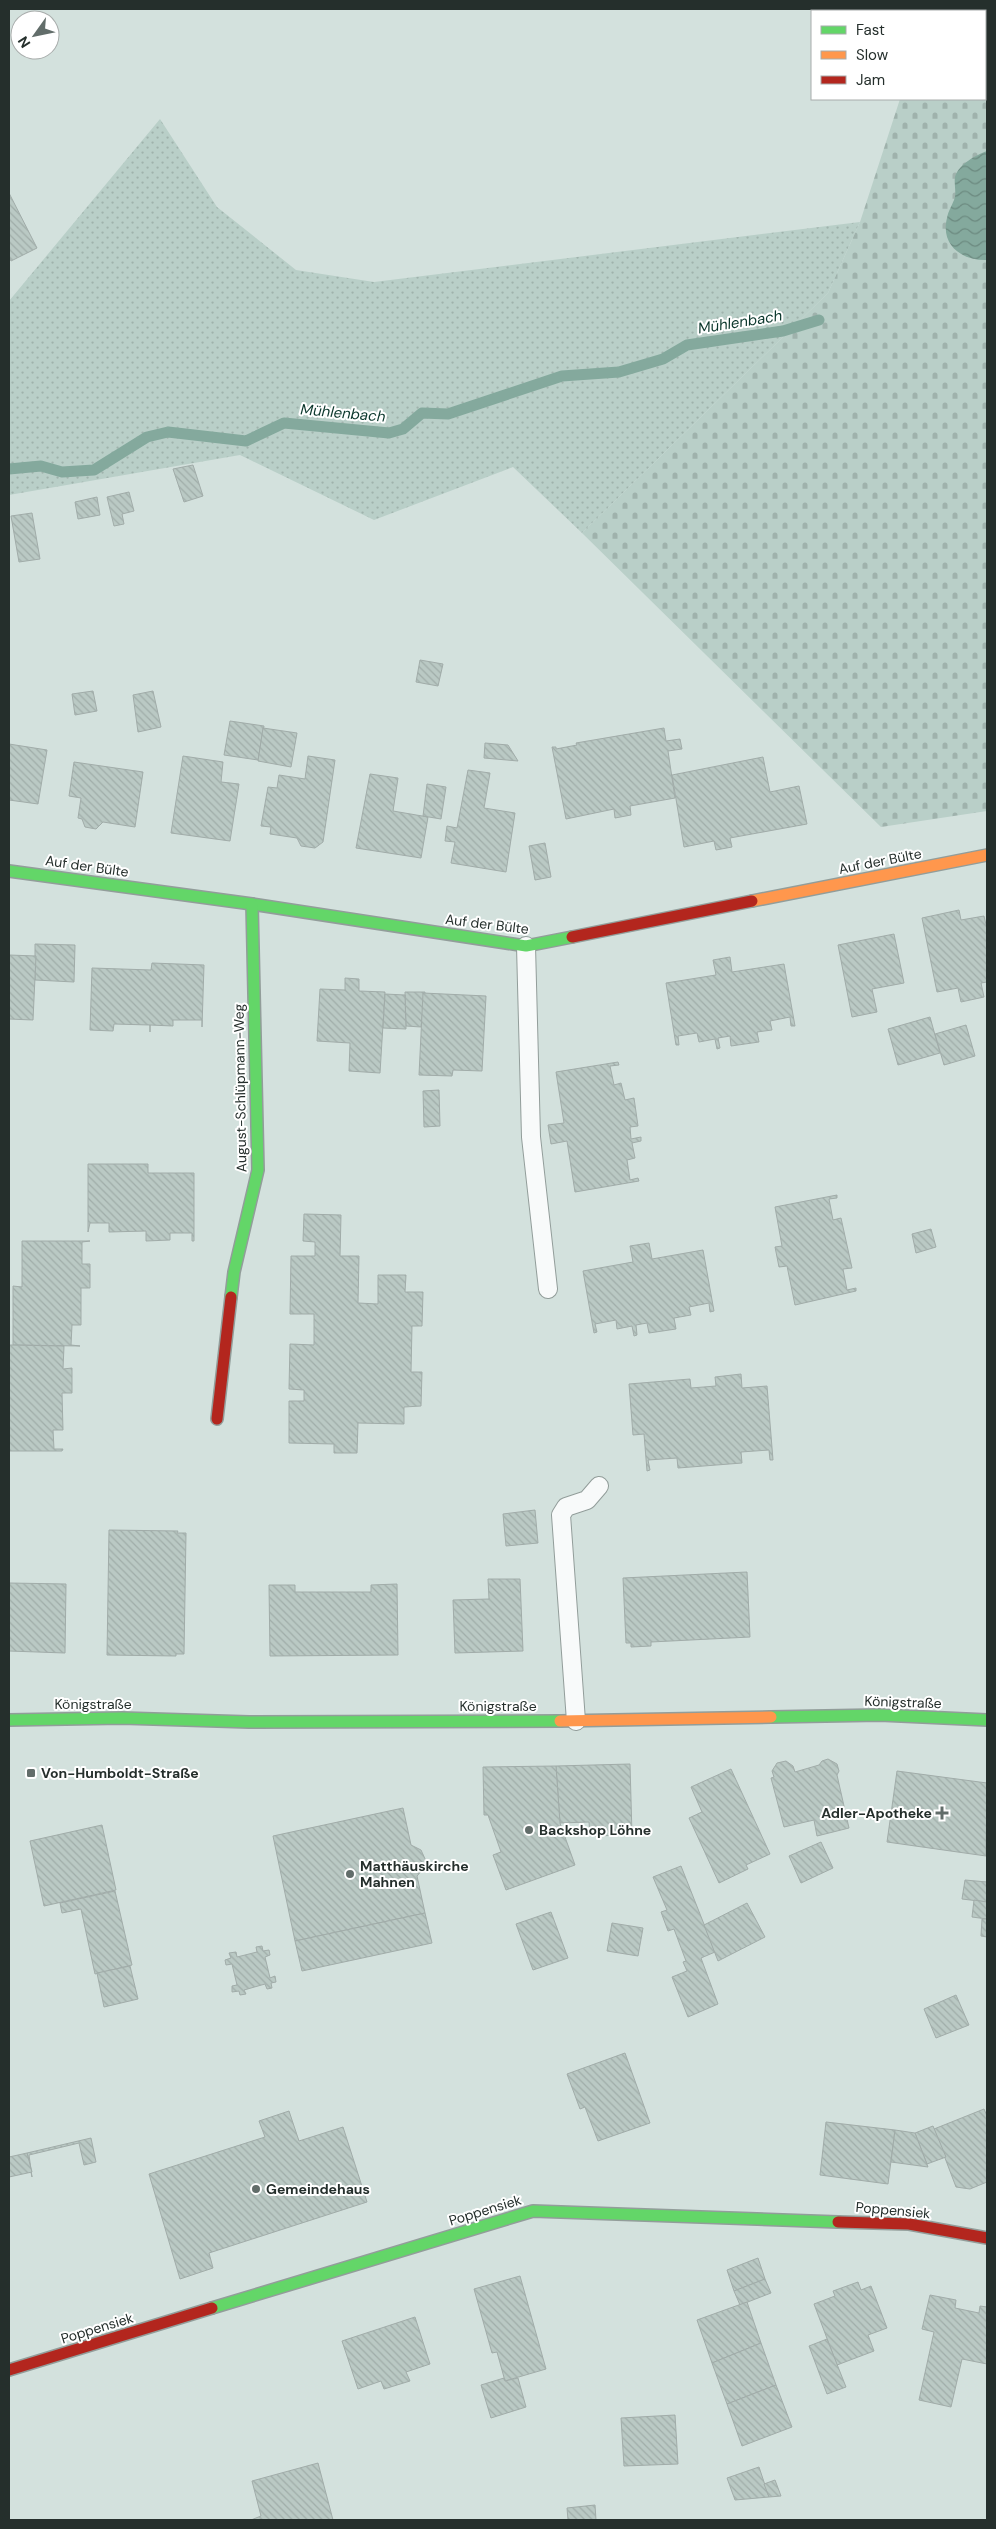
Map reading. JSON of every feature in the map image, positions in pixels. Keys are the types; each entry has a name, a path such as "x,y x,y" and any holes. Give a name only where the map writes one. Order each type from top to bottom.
{"street":[{"name":"Auf der Bülte","path":"9,871 252,904 526,946 987,855"},
{"name":"August-Schlüpmann-Weg","path":"217,1419 234,1272 258,1170 252,904"},
{"name":"Königstraße","path":"9,1720 122,1718 249,1722 576,1721 880,1715 987,1720"},
{"name":"Poppensiek","path":"9,2370 533,2211 909,2224 987,2238"}],"lane":[{"path":"526,946 531,1138 548,1289"},
{"path":"576,1721 561,1515 566,1507 587,1500 599,1486"}],"green space":[{"path":"987,9 987,811 881,827 582,533 828,293 860,222 900,100 986,100 986,10 928,10"},
{"path":"160,119 217,207 296,270 374,282 860,222 828,293 582,533 513,467 374,520 240,455 9,495 9,301"}],"water":[{"path":"987,151 987,260 978,260 962,255 955,250 947,237 946,228 948,215 955,197 955,177 957,172 968,161"}],"building":[{"path":"9,193 37,248 11,261 9,257"},
{"path":"193,465 203,496 184,502 173,469"},
{"path":"129,492 134,511 122,514 124,524 114,526 107,497"},
{"path":"97,497 100,515 78,519 75,502"},
{"path":"32,513 40,559 19,562 11,516"},
{"path":"420,660 443,664 438,686 416,682"},
{"path":"93,691 97,711 75,715 72,694"},
{"path":"153,691 161,727 138,732 133,695"},
{"path":"230,721 264,726 258,760 224,755"},
{"path":"263,728 297,733 291,767 258,761"},
{"path":"664,728 666,741 680,739 682,749 668,751 675,798 630,806 631,815 615,818 614,809 566,819 552,747 556,747 556,749 577,745 576,743"},
{"path":"485,743 508,745 518,761 484,758"},
{"path":"9,744 47,750 38,804 9,800"},
{"path":"183,756 223,762 221,782 239,784 230,841 171,833"},
{"path":"308,756 335,760 323,842 315,848 301,846 297,838 270,834 271,827 261,826 268,787 277,788 279,775 305,779"},
{"path":"763,757 770,792 799,786 807,824 730,838 732,847 716,850 714,841 684,847 672,775"},
{"path":"74,762 143,772 135,827 103,822 96,829 85,827 82,819 78,818 81,798 69,796"},
{"path":"468,770 490,773 484,808 515,813 506,872 451,863 455,842 445,841 447,826 457,828"},
{"path":"370,774 398,778 393,811 428,817 421,858 356,848"},
{"path":"427,784 446,787 441,819 423,816"},
{"path":"545,843 551,877 535,880 529,846"},
{"path":"959,910 961,920 984,916 987,929 987,982 981,983 984,997 961,1002 958,988 937,992 922,918"},
{"path":"894,934 904,983 872,989 877,1012 852,1017 838,945"},
{"path":"35,944 75,945 74,982 35,980"},
{"path":"9,955 36,956 33,1020 9,1019"},
{"path":"730,957 732,972 784,964 795,1026 791,1026 790,1017 770,1021 772,1030 757,1032 759,1042 731,1046 730,1036 718,1038 720,1048 717,1049 715,1039 699,1042 697,1033 678,1036 679,1045 676,1045 666,983 716,975 713,960"},
{"path":"152,963 204,965 202,1027 202,1020 173,1020 173,1026 114,1024 113,1031 90,1030 92,968 151,970"},
{"path":"345,978 359,979 359,991 385,992 380,1073 349,1071 350,1043 317,1041 320,989 345,990"},
{"path":"405,992 425,992 421,1027 406,1026"},
{"path":"423,993 486,996 482,1071 453,1070 452,1076 419,1075"},
{"path":"385,994 405,995 406,1029 383,1028"},
{"path":"930,1017 940,1053 898,1065 888,1029"},
{"path":"966,1025 975,1056 944,1065 935,1034"},
{"path":"618,1062 619,1065 610,1066 614,1085 621,1083 625,1100 634,1098 638,1126 630,1127 631,1139 641,1137 641,1141 632,1143 635,1158 627,1160 630,1180 638,1178 639,1181 575,1192 567,1141 551,1144 548,1125 564,1123 556,1072"},
{"path":"439,1090 440,1126 424,1127 423,1091"},
{"path":"88,1164 148,1164 148,1173 194,1173 194,1241 192,1241 192,1233 170,1233 170,1240 146,1241 146,1231 109,1232 109,1223 90,1223 88,1232"},
{"path":"837,1195 837,1198 829,1199 833,1220 841,1218 852,1268 843,1269 847,1290 856,1288 856,1291 795,1305 787,1266 779,1267 775,1247 782,1246 775,1207"},
{"path":"304,1214 341,1215 340,1256 359,1256 358,1303 378,1304 378,1275 406,1275 405,1292 423,1292 422,1326 412,1326 411,1372 422,1372 421,1406 404,1407 404,1424 358,1423 357,1453 334,1453 334,1444 289,1443 289,1401 304,1401 304,1390 289,1389 290,1344 314,1345 314,1314 290,1314 291,1256 315,1256 315,1242 303,1241"},
{"path":"931,1229 936,1247 916,1253 912,1234"},
{"path":"22,1241 90,1241 82,1242 82,1264 90,1264 90,1288 81,1288 81,1325 72,1325 71,1345 80,1346 13,1345 13,1286 22,1287"},
{"path":"649,1243 652,1259 703,1250 714,1311 710,1312 709,1303 689,1307 691,1315 674,1318 676,1329 649,1333 647,1323 636,1325 637,1335 634,1336 632,1326 617,1329 616,1320 595,1324 597,1332 594,1333 583,1271 633,1262 630,1246"},
{"path":"9,1345 64,1346 63,1369 72,1368 72,1393 62,1393 63,1430 53,1430 54,1449 63,1449 62,1451 9,1451"},
{"path":"741,1374 742,1388 767,1386 773,1460 770,1460 769,1450 741,1452 742,1463 678,1468 677,1458 648,1460 650,1470 647,1471 644,1434 633,1435 629,1384 690,1379 691,1388 716,1386 715,1377"},
{"path":"535,1510 538,1543 506,1546 503,1514"},
{"path":"109,1530 178,1531 177,1533 186,1533 184,1654 176,1654 176,1656 107,1655"},
{"path":"747,1572 750,1637 651,1642 651,1646 631,1647 631,1643 626,1643 623,1578"},
{"path":"488,1579 520,1579 523,1651 455,1653 453,1600 489,1599"},
{"path":"9,1583 66,1584 65,1653 9,1651"},
{"path":"397,1584 398,1655 270,1656 269,1585 295,1585 295,1592 371,1592 371,1585"},
{"path":"828,1759 837,1764 839,1771 837,1775 849,1828 817,1836 814,1820 784,1827 771,1778 774,1777 772,1771 777,1763 786,1761 793,1766 795,1772 819,1765 822,1761"},
{"path":"630,1764 632,1835 590,1836 589,1822 560,1823 556,1766"},
{"path":"556,1766 560,1823 575,1865 506,1890 493,1855 501,1852 488,1815 484,1815 483,1767"},
{"path":"731,1769 770,1854 746,1865 748,1869 719,1883 689,1818 702,1812 691,1787"},
{"path":"897,1771 987,1783 986,1856 887,1842"},
{"name":"Matthäuskirche Mahnen","path":"403,1808 411,1845 421,1850 426,1861 425,1867 417,1876 425,1913 295,1941 273,1836"},
{"path":"102,1825 116,1890 44,1906 30,1841"},
{"path":"821,1842 833,1868 801,1883 789,1856"},
{"path":"681,1866 715,1952 701,1958 718,2004 688,2017 672,1977 687,1971 683,1962 686,1961 674,1929 668,1931 661,1912 667,1910 653,1877"},
{"path":"965,1880 987,1882 987,1902 962,1899"},
{"path":"115,1891 132,1965 95,1974 81,1909 62,1913 60,1903"},
{"path":"974,1900 987,1902 987,1919 972,1917"},
{"path":"747,1903 765,1937 718,1961 704,1925"},
{"path":"551,1912 568,1958 533,1970 516,1924"},
{"path":"425,1913 432,1943 302,1971 295,1941"},
{"path":"982,1919 987,1919 987,1937 981,1936"},
{"path":"612,1923 643,1928 638,1956 607,1951"},
{"path":"262,1946 263,1951 269,1950 270,1955 265,1957 270,1978 275,1976 276,1982 271,1983 272,1988 267,1989 265,1984 244,1990 246,1994 240,1995 239,1991 232,1992 232,1986 237,1985 232,1964 226,1965 225,1960 231,1958 229,1953 236,1952 237,1957 257,1952 256,1947"},
{"path":"130,1966 138,1999 104,2007 97,1973"},
{"path":"956,1995 969,2025 936,2038 924,2009"},
{"path":"625,2053 650,2123 598,2141 585,2107 580,2109 567,2074"},
{"path":"984,2109 987,2116 987,2182 970,2189 956,2187 934,2129"},
{"path":"289,2111 299,2141 343,2127 367,2202 209,2253 213,2268 180,2279 149,2174 265,2137 259,2121"},
{"path":"826,2122 895,2130 888,2184 820,2175"},
{"path":"933,2126 946,2157 927,2164 915,2133"},
{"path":"895,2130 915,2133 928,2167 891,2162"},
{"path":"91,2138 96,2162 84,2165 79,2143 29,2155 32,2177 27,2153"},
{"path":"27,2153 32,2172 9,2177 9,2157"},
{"path":"758,2258 765,2279 734,2291 727,2270"},
{"path":"520,2276 546,2369 505,2381 497,2352 492,2353 474,2289"},
{"path":"765,2279 771,2293 740,2305 734,2291"},
{"path":"858,2282 861,2290 871,2286 887,2328 868,2335 874,2351 837,2365 814,2304 835,2296 833,2291"},
{"path":"930,2295 956,2300 955,2308 979,2313 980,2306 987,2307 987,2364 962,2359 951,2407 919,2400 934,2332 922,2329"},
{"path":"747,2302 761,2343 712,2363 697,2320"},
{"path":"415,2317 430,2364 406,2372 410,2381 384,2389 381,2381 358,2389 342,2341"},
{"path":"827,2339 846,2387 827,2394 809,2346"},
{"path":"761,2343 776,2385 727,2404 712,2363"},
{"path":"504,2378 505,2381 518,2378 526,2407 491,2418 481,2385"},
{"path":"776,2385 792,2427 742,2446 727,2404"},
{"path":"675,2415 678,2464 624,2466 621,2418"},
{"path":"318,2463 333,2520 251,2520 261,2516 252,2481"},
{"path":"759,2467 769,2497 735,2500 727,2478"},
{"path":"775,2480 781,2496 769,2497 764,2484"},
{"path":"595,2505 596,2520 568,2520 567,2508"}],"waterway":[{"name":"Mühlenbach","path":"9,469 41,466 62,472 94,470 147,437 168,432 246,441 284,423 389,433 403,429 422,413 448,414 562,376 619,372 663,359 687,345 783,331 819,320"}],"traffic: fast":[{"path":"9,871 252,904 526,946 572,937"},
{"path":"231,1297 234,1272 258,1170 252,904"},
{"path":"771,1717 880,1715 987,1720"},
{"path":"9,1720 122,1718 249,1722 560,1721"},
{"path":"212,2308 533,2211 838,2222"}],"traffic: slow":[{"path":"752,901 987,855"},
{"path":"560,1721 771,1717"}],"traffic: jam":[{"path":"572,937 752,901"},
{"path":"217,1419 231,1297"},
{"path":"838,2222 909,2224 987,2238"},
{"path":"9,2370 212,2308"}],"place":[{"name":"Von-Humboldt-Straße","path":"31,1773"},
{"name":"Adler-Apotheke","path":"942,1813"},
{"name":"Backshop Löhne","path":"529,1830"},
{"name":"Matthäuskirche Mahnen","path":"350,1874"},
{"name":"Gemeindehaus","path":"256,2189"}]}
